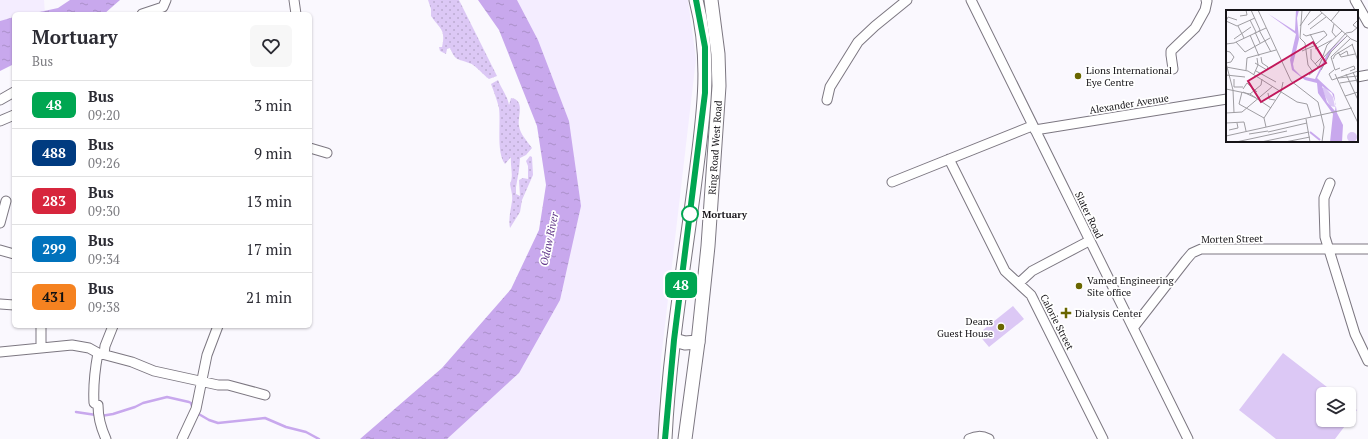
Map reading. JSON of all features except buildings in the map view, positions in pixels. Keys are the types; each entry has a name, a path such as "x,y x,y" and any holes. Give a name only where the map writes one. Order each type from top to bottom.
{"main road":[{"name":"Ring Road West Road","path":"665,439 674,340 705,93 705,47 696,0"},
{"name":"Ring Road West Road","path":"685,439 698,342 708,246 719,86 718,54 711,0"},
{"path":"674,340 685,343 698,342"}],"street":[{"path":"294,0 296,12"},
{"path":"827,100 830,87 858,42 907,0"},
{"name":"Slater Road","path":"971,0 1188,439"},
{"path":"1173,69 1170,55 1171,52 1195,28 1205,10 1206,0"},
{"path":"1356,0 1368,23"},
{"path":"149,12 165,7"},
{"path":"1358,77 1368,75"},
{"path":"0,100 12,93"},
{"name":"Alexander Avenue","path":"892,182 949,159 1034,128 1226,100"},
{"path":"0,121 12,116"},
{"path":"312,149 327,153"},
{"name":"Calorie Street","path":"949,159 1005,271 1031,295 1103,439"},
{"path":"1330,183 1324,198 1323,215 1325,237 1355,334 1368,362"},
{"path":"0,223 7,200"},
{"path":"1019,283 1032,271 1089,241"},
{"name":"Morten Street","path":"1133,328 1192,253 1201,249 1368,249"},
{"path":"0,250 12,253"},
{"path":"0,304 12,305"},
{"path":"41,328 41,347"},
{"path":"106,439 100,426 98,404 94,403 94,385 101,353 112,328"},
{"path":"182,439 196,409 207,355 217,328"},
{"path":"0,352 72,345 89,348 154,371 202,382 228,385 265,395"},
{"path":"969,439 976,436 984,436 989,439"}],"shaded area":[{"path":"0,0 44,0 45,12 12,12 12,19 0,21"},
{"path":"428,0 459,0 497,76 489,79 472,64 455,58 450,48 447,49 446,54 440,51 439,47 442,47 443,33 431,16 431,9"},
{"path":"517,0 688,0 696,59 661,359 658,439 447,439 519,373 569,121 538,40"},
{"path":"498,80 509,105 511,98 516,99 520,105 520,129 522,135 532,148 526,155 520,158 516,194 520,196 519,180 523,178 528,179 528,166 526,161 530,156 532,157 533,175 522,200 520,212 510,228 509,218 512,199 510,184 512,178 511,157 505,164 502,159 500,145 499,108 491,84"},
{"name":"Deans Guest House","path":"1013,306 1024,319 989,347 978,334"},
{"path":"1283,353 1327,387 1316,387 1316,427 1344,427 1335,439 1276,439 1239,410"}],"water":[{"path":"70,0 120,0 106,12 39,12 58,8"},
{"name":"Odaw River","path":"478,0 517,0 538,40 569,121 581,206 560,300 519,373 447,439 360,439 442,368 511,289 539,230 546,185 537,126 499,30"},
{"path":"12,18 12,65 0,71 0,21"}],"waterway":[{"path":"101,416 113,414 143,403 167,397 189,402 191,403 193,409"},
{"path":"76,412 96,415"},
{"path":"197,413 218,423 265,418 286,427 306,432 319,439"}],"bus line":[{"name":"48","path":"665,439 674,340 705,93 705,47 696,0"}],"place":[{"name":"Lions International Eye Centre","path":"1078,76"},
{"name":"Mortuary","path":"690,214"},
{"name":"Vamed Engineering Site office","path":"1079,286"},
{"name":"Dialysis Center","path":"1066,313"},
{"name":"Deans Guest House","path":"1001,327"}]}
